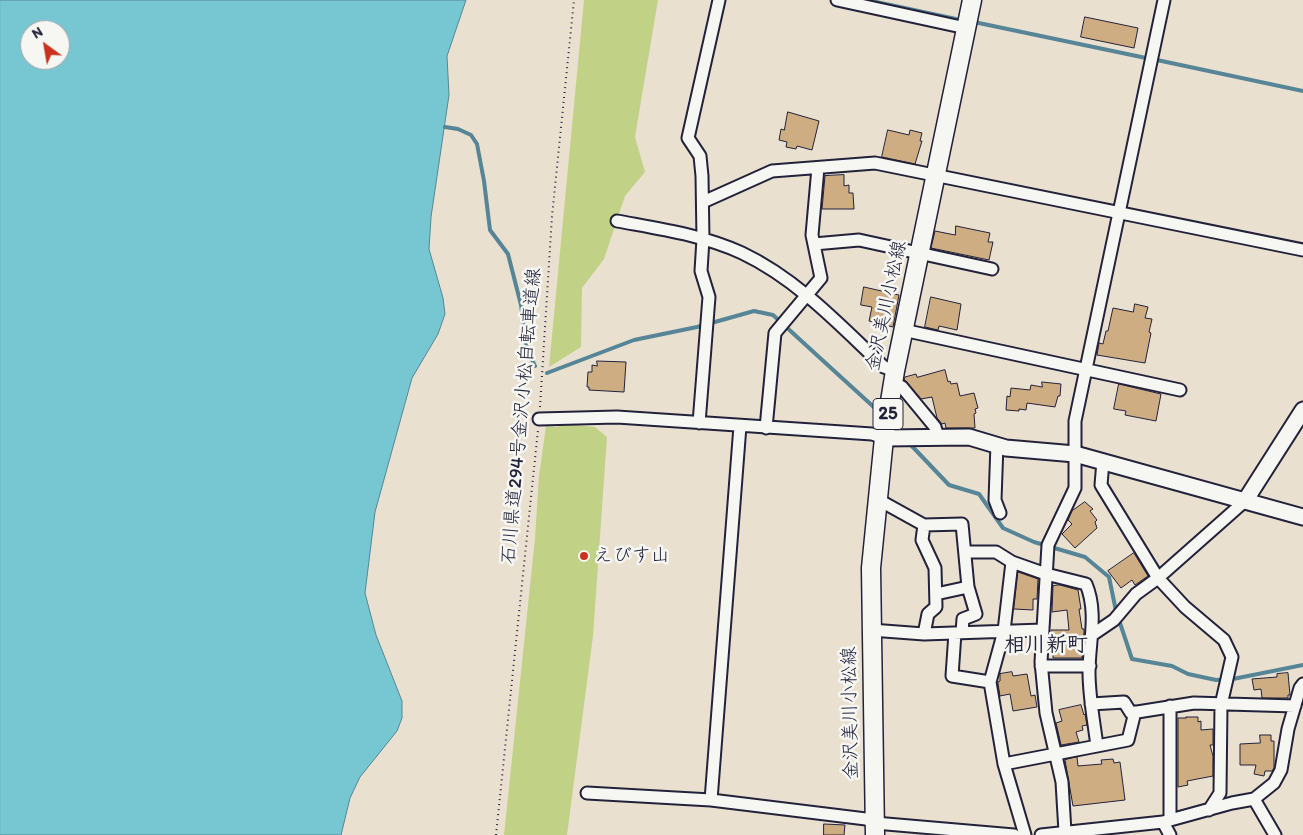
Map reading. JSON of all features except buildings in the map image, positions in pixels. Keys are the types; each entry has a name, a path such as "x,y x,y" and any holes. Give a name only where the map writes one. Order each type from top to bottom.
{"main road":[{"name":"金沢美川小松線","path":"875,829 871,568 884,438 894,377 972,0"}],"street":[{"path":"699,423 708,297 701,271 703,239 700,156 688,138 719,0"},
{"path":"837,0 966,28"},
{"path":"1065,834 1062,782 1046,713 1041,666 1048,545 1075,488 1075,420 1164,0"},
{"path":"702,202 772,171 876,163 1303,250"},
{"path":"766,428 775,333 821,278 812,235 818,168"},
{"path":"617,221 686,233 743,253 785,278 836,321 894,377 935,427 938,437"},
{"path":"814,244 860,240 992,269"},
{"path":"904,330 1180,390"},
{"path":"1092,635 1114,620 1136,594 1158,578 1245,501 1303,410"},
{"path":"539,419 617,417 872,434 884,438 969,437 1006,448 1075,454 1303,516"},
{"path":"711,800 740,426"},
{"path":"997,444 995,500 1000,513"},
{"path":"1103,461 1101,485 1158,578 1185,607 1224,640 1232,657 1221,704 1220,793 1209,810"},
{"path":"877,499 924,525 962,524 968,587 976,614 963,620 952,676 990,682"},
{"path":"924,525 922,540 935,568 936,594 936,607 928,614 924,634"},
{"path":"965,552 996,552 1012,562 1046,574 1086,584 1089,592 1093,627 1090,666 1091,704 1097,746"},
{"path":"1012,562 1004,631 990,682 1004,764 1025,835"},
{"path":"936,594 968,587"},
{"path":"871,630 924,634 1043,630"},
{"path":"1041,666 1090,666"},
{"path":"1041,835 1065,834 1166,821 1254,799 1274,782 1281,770 1288,729 1300,688 1303,684"},
{"path":"1091,704 1124,702 1131,713 1194,703 1295,706"},
{"path":"1170,706 1166,821 1170,835"},
{"path":"1004,764 1128,740 1135,712"},
{"path":"587,793 711,800 866,819 875,829 1014,835"},
{"path":"1254,799 1275,835"}],"path":[{"name":"石川県道294号金沢小松自転車道線","path":"496,835 539,419 552,216 574,0"}],"green space":[{"path":"584,0 658,0 635,137 645,172 625,196 604,259 582,288 581,347 549,367"},
{"path":"568,421 575,425 595,427 607,437 593,636 567,835 504,835 535,538 539,476 546,426 557,427"}],"water":[{"path":"0,0 466,0 447,56 449,95 431,217 429,249 443,298 445,314 438,334 412,378 375,512 365,593 376,635 402,701 402,718 397,731 360,777 350,798 341,835 0,835"}],"waterway":[{"path":"867,0 956,19"},
{"path":"974,22 1146,58"},
{"path":"1157,60 1303,91"},
{"path":"445,127 458,129 471,135 477,144 490,230 508,254 521,305 527,349 535,366"},
{"path":"547,373 634,340 697,327 754,311 773,315 877,410"},
{"path":"909,443 949,485 979,494 1003,528 1034,542 1085,557 1109,577 1116,611 1132,659 1172,666 1188,674 1216,680 1233,679 1303,665"}],"place":[{"name":"えびす山","path":"584,556"}],"district":[{"name":"相川新町","path":"1046,646"}]}
